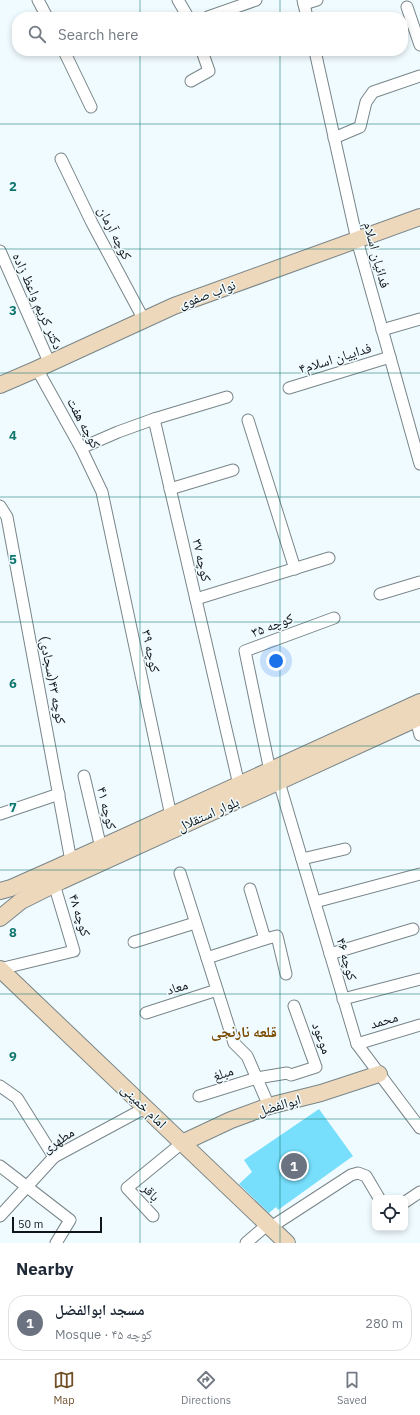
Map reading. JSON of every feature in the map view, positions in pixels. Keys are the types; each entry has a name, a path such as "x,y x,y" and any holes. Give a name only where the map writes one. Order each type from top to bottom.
{"main road":[{"name":"نواب صفوی","path":"0,385 174,306 420,217"},
{"name":"بلوار استقلال","path":"0,918 21,901 54,884 274,776 420,702"},
{"name":"بلوار استقلال","path":"0,891 11,888 239,785 274,776 418,718"},
{"name":"امام خمینی","path":"0,969 287,1243"},
{"name":"ابوالفضل","path":"182,1143 231,1120 270,1106 320,1093 379,1074"}],"street":[{"path":"38,0 44,12"},
{"path":"178,0 185,12"},
{"path":"222,12 256,0"},
{"path":"306,12 304,2 317,0"},
{"path":"406,7 417,27 420,45"},
{"path":"66,56 91,107"},
{"path":"191,81 209,71 204,56"},
{"name":"فدائیان اسلام","path":"315,56 356,240 420,464"},
{"path":"334,138 360,127 366,102 373,92 420,76"},
{"name":"کوچه آرمان","path":"61,159 92,223 144,320"},
{"name":"دکتر کریم واعظ زاده","path":"0,251 44,366"},
{"path":"382,330 420,319"},
{"name":"فداییان اسلام۴","path":"289,388 390,358"},
{"name":"کوچه هفت","path":"44,366 102,492"},
{"path":"81,448 118,432 154,419 227,397"},
{"name":"کوچه ۳۷","path":"154,419 239,785"},
{"path":"248,420 295,569"},
{"path":"170,489 233,470"},
{"name":"کوچه ۳۹","path":"102,492 171,816"},
{"name":"کوچه ۴۳(سجادی)","path":"0,506 59,794 71,861"},
{"path":"196,599 329,558"},
{"path":"380,594 420,582"},
{"name":"کوچه ۳۵","path":"274,776 245,651 334,618"},
{"path":"418,718 420,735"},
{"name":"کوچه ۴۱","path":"84,776 101,848"},
{"name":"کوچه ۴۶","path":"274,776 302,859 356,1044 420,1128"},
{"path":"0,814 59,794"},
{"path":"302,859 345,849"},
{"path":"180,873 234,1043 247,1056 270,1106"},
{"path":"315,902 420,874"},
{"name":"کوچه ۴۸","path":"0,969 74,951 54,884"},
{"path":"250,889 265,939"},
{"path":"134,942 195,923"},
{"path":"330,954 413,929"},
{"path":"206,958 277,936 286,974"},
{"path":"343,999 420,979"},
{"name":"معاد","path":"146,1013 217,990"},
{"name":"موعود","path":"256,1078 287,1073 291,1075 316,1067 294,1006"},
{"name":"محمد","path":"356,1044 420,1025"},
{"name":"مبلغ","path":"199,1096 256,1078"},
{"path":"0,1086 16,1098 54,1157"},
{"name":"مطهری","path":"0,1216 54,1157 145,1108"},
{"name":"باقر","path":"153,1216 127,1188 182,1143"},
{"path":"0,1166 70,1220 56,1243"},
{"path":"246,1243 269,1226 350,1175 358,1173 366,1176 378,1195"},
{"path":"408,1200 420,1192"}],"building":[{"path":"319,1109 353,1156 278,1210 276,1207 269,1213 239,1184 252,1172 244,1160"}],"place":[{"name":"مسجد ابوالفضل","path":"294,1166"}],"district":[{"name":"قلعه نارنجی","path":"244,1031"}]}
